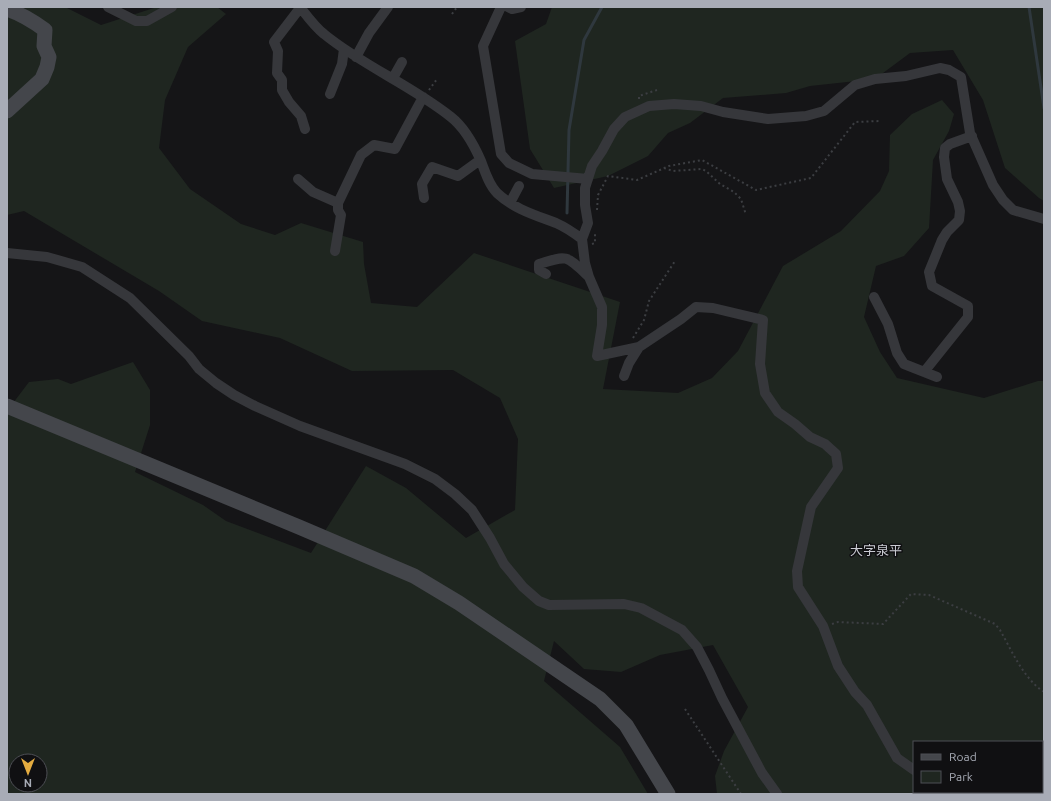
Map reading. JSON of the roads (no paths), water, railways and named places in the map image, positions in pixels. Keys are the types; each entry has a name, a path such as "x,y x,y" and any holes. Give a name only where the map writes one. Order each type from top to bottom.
{"street":[{"path":"108,7 136,21 147,21 172,7"},
{"path":"305,129 301,116 288,102 282,90 282,80 277,73 281,57 274,42 300,7 323,33 344,49 423,97 454,120 466,134 480,160 488,180 497,192 510,203 521,210 558,224 583,244"},
{"path":"356,57 369,33 388,7"},
{"path":"501,7 483,46 501,154 509,163 532,174 588,180"},
{"path":"508,7 512,9 522,7"},
{"path":"7,9 16,12 36,23 45,30 44,46 49,58 42,79 7,111"},
{"path":"330,94 342,64 344,49"},
{"path":"393,78 402,62"},
{"path":"639,348 597,356 602,325 602,307 589,277 585,263 583,244 588,223 585,205 585,188 592,166 602,152 614,129 625,117 649,106 687,104 768,119 806,116 824,112 856,85 875,79 906,76 940,68 949,70 958,74 961,78 972,136 993,185 1003,200 1013,210 1044,219"},
{"path":"335,251 341,215 338,210 338,203 361,155 374,145 394,149 423,97"},
{"path":"924,372 968,316 968,306 932,286 929,272 942,240 947,232 959,220 960,211 958,202 947,179 944,157 945,148 950,144 972,136"},
{"path":"424,198 422,184 432,167 458,176 480,160"},
{"path":"298,179 313,192 338,203"},
{"path":"510,203 518,186"},
{"path":"7,253 47,257 82,267 130,298 189,356 199,369 234,395 300,426 405,464 435,479 455,494 472,510 490,538 504,564 523,587 539,601 549,605 624,604 641,608 682,630 697,647 762,773 777,794"},
{"path":"546,274 539,270 539,264 562,257 572,261 589,277"},
{"path":"874,297 888,324 897,353 904,364 937,377"},
{"path":"624,376 629,362 639,348 696,307 713,308 763,320 760,364 766,393 778,412 810,437 826,444 836,454 838,468 811,507 797,571 798,587 823,626 838,666 855,692 867,705 897,758 913,769"},
{"path":"7,406 407,573 459,603 600,700 626,725 668,794"}],"waterway":[{"path":"567,213 569,130 584,40 602,7"},
{"path":"1029,7 1044,108"}],"district":[{"name":"大字泉平","path":"876,550"}]}
